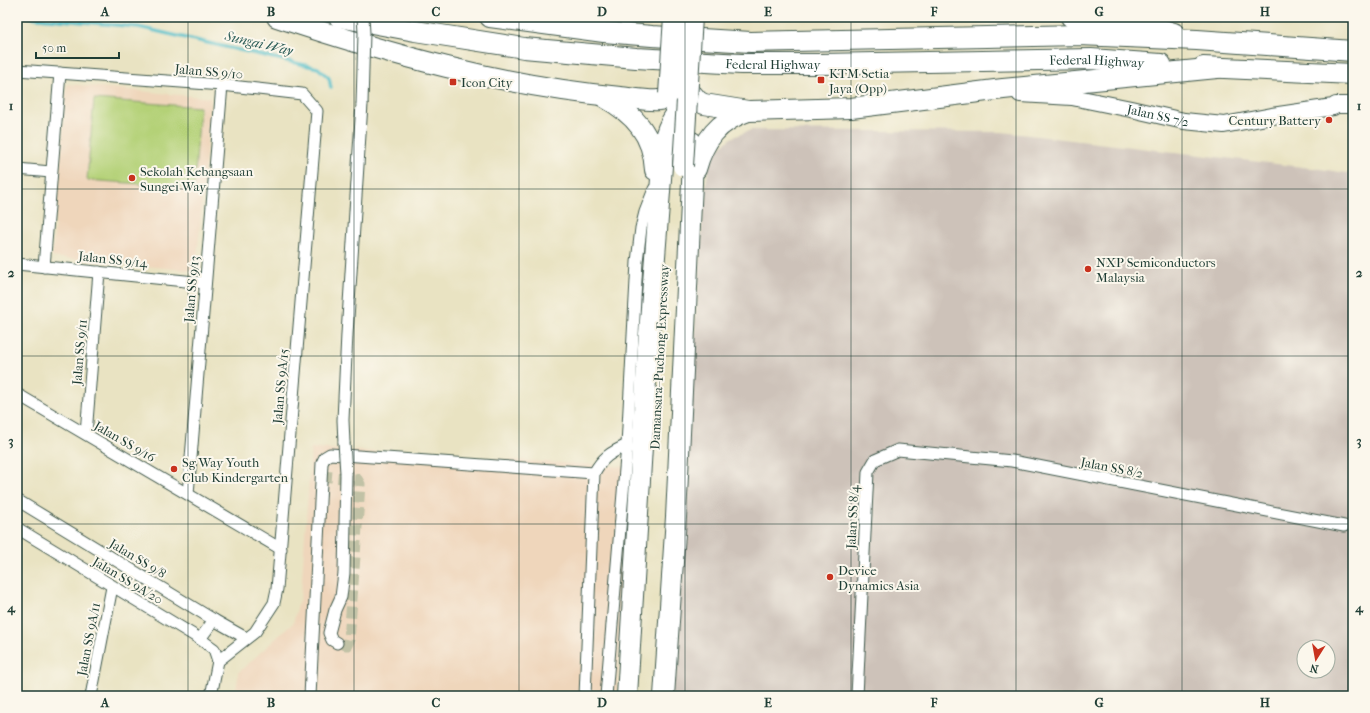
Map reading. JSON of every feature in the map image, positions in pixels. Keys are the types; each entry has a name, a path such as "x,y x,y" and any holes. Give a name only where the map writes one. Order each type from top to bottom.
{"highway":[{"path":"277,17 402,56 507,81 601,95 660,100 669,94"},
{"name":"Federal Highway","path":"339,17 415,31 524,48 636,58 742,64 1091,59 1217,68 1353,74"},
{"name":"Federal Highway","path":"490,17 604,32 751,42 1079,35 1197,40 1353,51"},
{"path":"664,696 676,517 693,151 691,137 686,125 669,94 674,17"},
{"name":"Damansara–Puchong Expressway","path":"654,696 649,665 679,17"},
{"name":"Damansara–Puchong Expressway","path":"639,696 649,665 692,17"},
{"path":"697,17 698,99"},
{"path":"1070,17 1144,24 1197,40"},
{"path":"627,696 647,354 663,153 665,134 678,112 698,99 748,111 851,108 962,94 1217,68"},
{"path":"601,95 621,107 646,136 654,158 659,214"},
{"path":"692,183 698,162 709,139 718,128 729,120 748,111"}],"street":[{"path":"337,643 332,640 329,632 335,610 341,597 344,573 346,472 343,420 362,104 363,17"},
{"name":"Jalan SS 9/10","path":"17,70 222,85 302,94"},
{"path":"44,267 60,73"},
{"name":"Jalan SS 9/13","path":"188,494 222,85"},
{"name":"Jalan SS 9A/15","path":"218,661 255,632 274,603 277,589 317,111 302,94"},
{"name":"Jalan SS 7/2","path":"962,94 1021,94 1072,97 1184,121 1224,125 1333,107 1336,105 1353,105"},
{"path":"17,169 51,172"},
{"path":"606,696 627,445 637,262 645,212 656,184"},
{"name":"Jalan SS 9/14","path":"17,264 205,283"},
{"name":"Jalan SS 9/11","path":"86,434 99,272"},
{"name":"Jalan SS 9/16","path":"17,394 281,549"},
{"path":"585,696 594,473 601,460 611,452 627,445"},
{"name":"Jalan SS 8/2","path":"875,460 898,450 1012,461 1344,526"},
{"path":"310,696 321,476 322,463 325,457 330,454 594,473"},
{"name":"Jalan SS 8/4","path":"857,696 868,472 875,460"},
{"name":"Jalan SS 9/8","path":"17,500 246,638"},
{"name":"Jalan SS 9A/20","path":"17,528 200,639 214,649 218,661"},
{"name":"Jalan SS 9A/11","path":"91,696 112,587"},
{"path":"200,639 214,620"},
{"path":"211,696 218,661"}],"shaded area":[{"name":"Sekolah Kebangsaan Sungei Way","path":"67,84 211,98 196,271 52,257"},
{"path":"751,130 1002,132 1353,174 1353,696 670,696 704,199 709,164 717,150 731,138"},
{"path":"311,448 629,467 617,696 235,696 239,672 293,623 301,594"}],"green space":[{"path":"94,99 200,107 194,188 87,180"}],"waterway":[{"name":"Sungai Way","path":"28,17 138,27 318,68 329,78 331,88"}],"tunnel":[{"path":"321,476 357,479 360,484 349,641 347,645 337,643"}],"place":[{"name":"KTM Setia Jaya (Opp)","path":"821,80"},
{"name":"Icon City","path":"453,82"},
{"name":"Century Battery","path":"1329,120"},
{"name":"Sekolah Kebangsaan Sungei Way","path":"132,178"},
{"name":"NXP Semiconductors Malaysia","path":"1088,269"},
{"name":"Sg Way Youth Club Kindergarten","path":"174,469"},
{"name":"Device Dynamics Asia","path":"830,577"}]}
